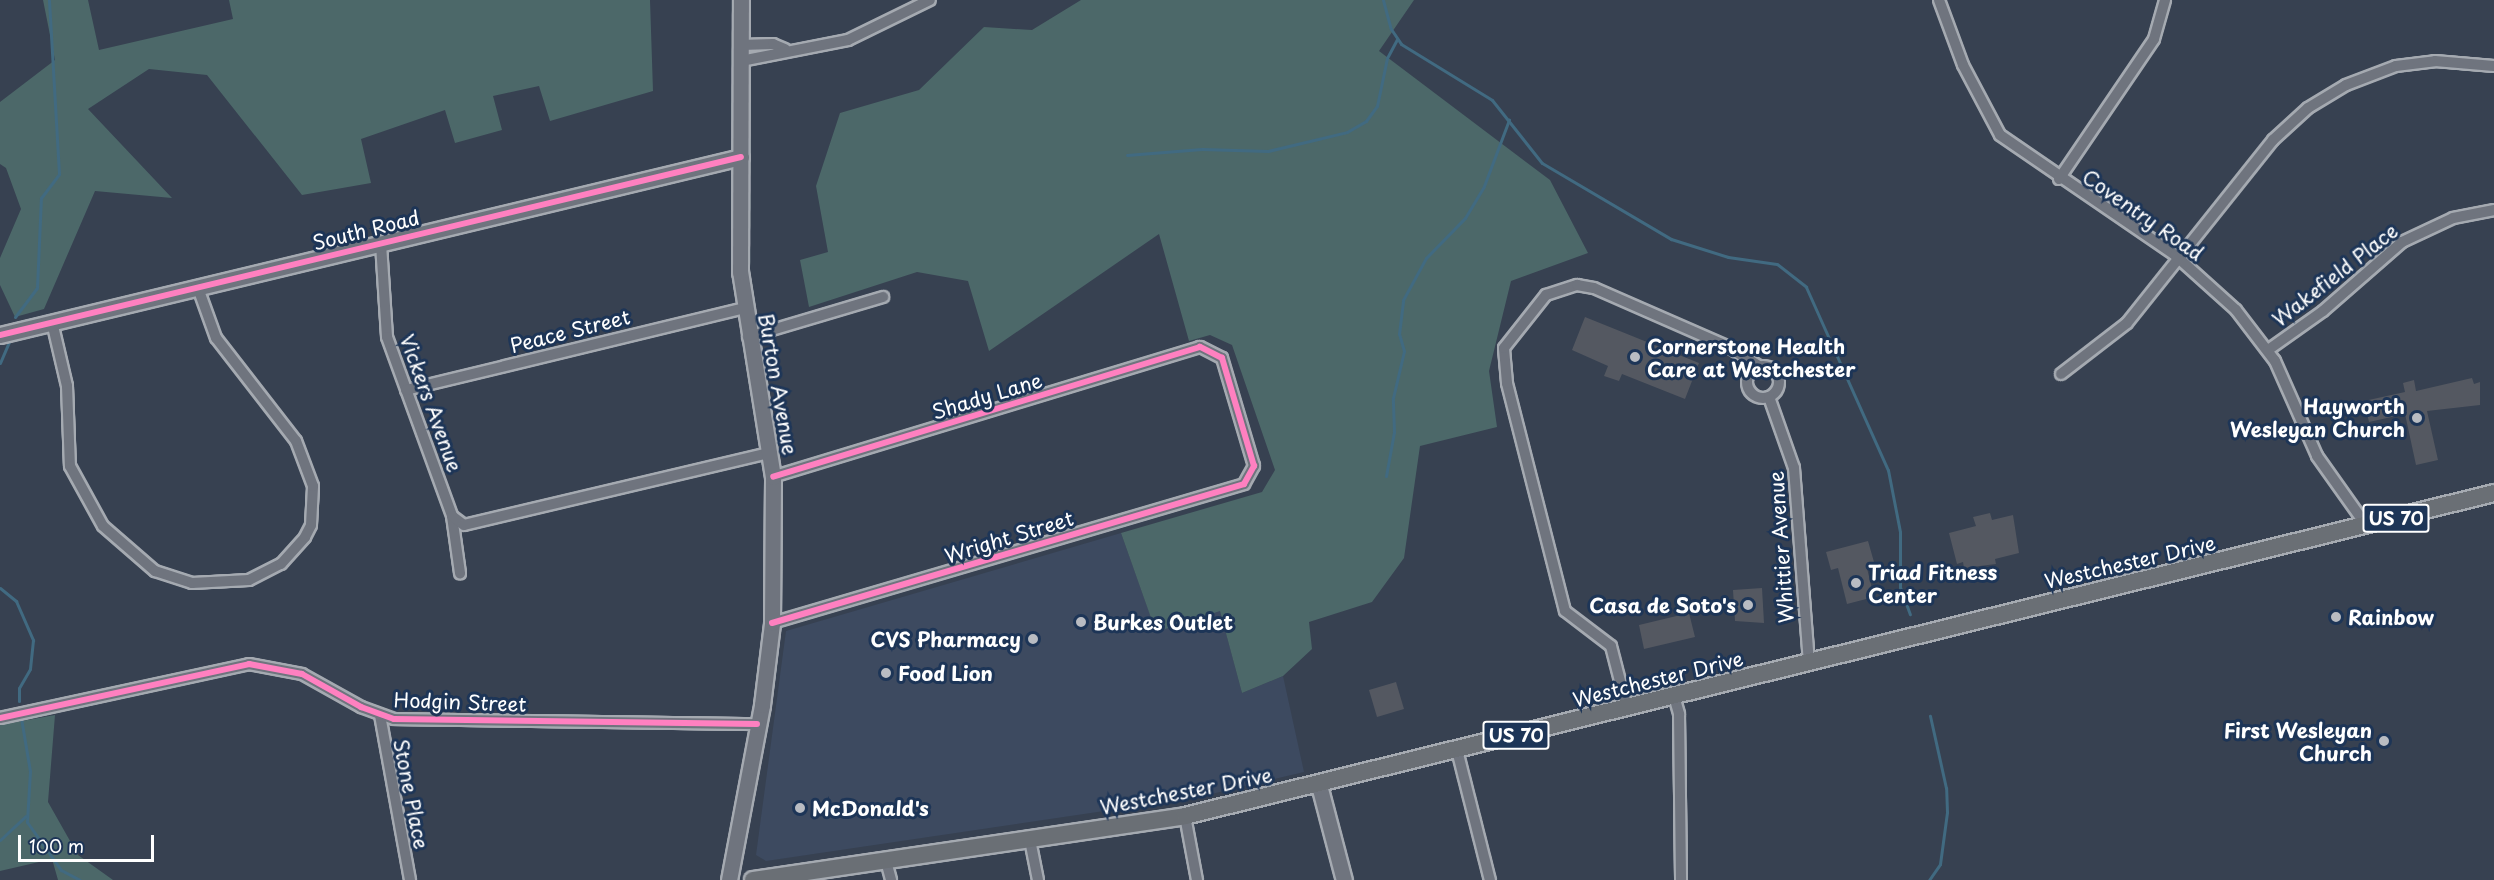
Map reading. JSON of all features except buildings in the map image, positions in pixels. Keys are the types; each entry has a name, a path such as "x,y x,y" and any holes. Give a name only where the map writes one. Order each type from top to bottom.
{"main road":[{"name":"Westchester Drive","path":"753,880 1185,816 2494,494"}],"street":[{"name":"Burton Avenue","path":"729,880 757,724 772,623 774,477 747,337 744,308 741,0"},
{"path":"741,61 775,57 785,49 848,40 930,0"},
{"name":"Coventry Road","path":"1939,0 1986,115 2015,149 2181,260 2236,310 2268,350 2318,456 2366,525"},
{"path":"2059,179 2154,39 2165,0"},
{"path":"741,45 773,44 785,49"},
{"path":"2061,374 2127,323 2181,260 2272,140 2307,108 2346,85 2396,66 2435,61 2494,66"},
{"name":"South Road","path":"0,335 741,157"},
{"name":"Wakefield Place","path":"2268,350 2323,311 2402,242 2453,218 2494,210"},
{"name":"Vickers Avenue","path":"381,244 387,337 452,516 460,573"},
{"path":"1627,708 1611,646 1565,611 1507,383 1504,348 1546,295 1576,285 1594,288 1727,346 1778,376 1779,386 1769,397 1759,397 1748,386 1749,376 1760,367"},
{"path":"52,322 66,386 70,466 103,526 155,571 192,583 249,580 281,564 305,537 311,525 313,486 296,441 216,338 198,288"},
{"path":"747,337 883,297"},
{"name":"Peace Street","path":"406,390 744,308"},
{"name":"Shady Lane","path":"774,477 1200,347 1210,348"},
{"name":"Wright Street","path":"772,623 1244,484 1252,476 1254,455 1222,358 1210,348"},
{"name":"Whittier Avenue","path":"1769,397 1794,468 1809,663"},
{"path":"452,516 464,525 768,453"},
{"name":"Hodgin Street","path":"0,718 249,664 302,674 380,715 413,720 757,724"},
{"path":"1674,696 1680,714 1681,880"},
{"name":"Stone Place","path":"380,715 410,880"},
{"path":"1456,750 1490,880"},
{"path":"1319,784 1344,880"},
{"path":"1185,816 1197,880"},
{"path":"1030,840 1038,880"},
{"path":"886,861 891,880"}],"shaded area":[{"path":"1121,533 1156,631 1220,610 1242,693 1283,676 1304,772 1199,797 766,861 756,855 786,631"}],"green space":[{"path":"43,0 88,0 99,50 233,19 229,0 650,0 653,91 550,121 539,86 493,96 502,130 455,143 445,110 361,139 371,183 302,195 207,75 149,69 88,109 172,198 95,191 44,309 15,317 0,285 0,258 21,209 6,168 0,164 0,102 55,60"},
{"path":"1081,0 1414,0 1379,51 1550,180 1588,253 1511,281 1489,371 1497,427 1420,446 1404,558 1372,602 1309,622 1312,649 1283,676 1242,693 1220,611 1156,632 1121,533 1262,492 1275,470 1232,345 1210,335 1189,341 1159,234 989,351 968,281 917,272 809,307 800,260 828,252 816,186 840,113 919,90 984,27 1032,30"},
{"path":"55,715 48,802 78,855 113,880 58,880 52,859 0,871 0,725"}],"waterway":[{"path":"15,317 37,288 41,198 59,174 49,0"},
{"path":"1383,0 1391,29 1401,44 1492,100 1542,163 1671,239 1728,257 1777,264 1806,287 1888,470 1900,532 1900,587 1910,614"},
{"path":"1127,155 1202,149 1268,151 1347,132 1366,121 1377,106 1387,58 1397,39"},
{"path":"1386,476 1394,432 1393,398 1404,351 1399,334 1403,300 1426,258 1465,218 1484,186 1509,120"},
{"path":"0,363 9,342"},
{"path":"0,588 16,601 33,640 30,669 19,688 19,701"},
{"path":"1929,880 1940,864 1947,812 1946,788 1930,716"},
{"path":"21,718 30,771 27,822 61,870 80,880"},
{"path":"0,840 26,816"}],"cycle path":[{"path":"0,335 741,157"},
{"path":"772,623 1244,484 1254,466 1222,358 1200,347 773,477"},
{"path":"0,718 249,664 302,674 361,707 394,719 757,724"}],"place":[{"name":"Cornerstone Health Care at Westchester","path":"1635,357"},
{"name":"Hayworth Wesleyan Church","path":"2417,418"},
{"name":"Triad Fitness Center","path":"1856,583"},
{"name":"Casa de Soto's","path":"1748,605"},
{"name":"Rainbow","path":"2336,617"},
{"name":"Burkes Outlet","path":"1081,622"},
{"name":"CVS Pharmacy","path":"1033,639"},
{"name":"Food Lion","path":"886,673"},
{"name":"First Wesleyan Church","path":"2384,741"},
{"name":"McDonald's","path":"800,808"}]}
